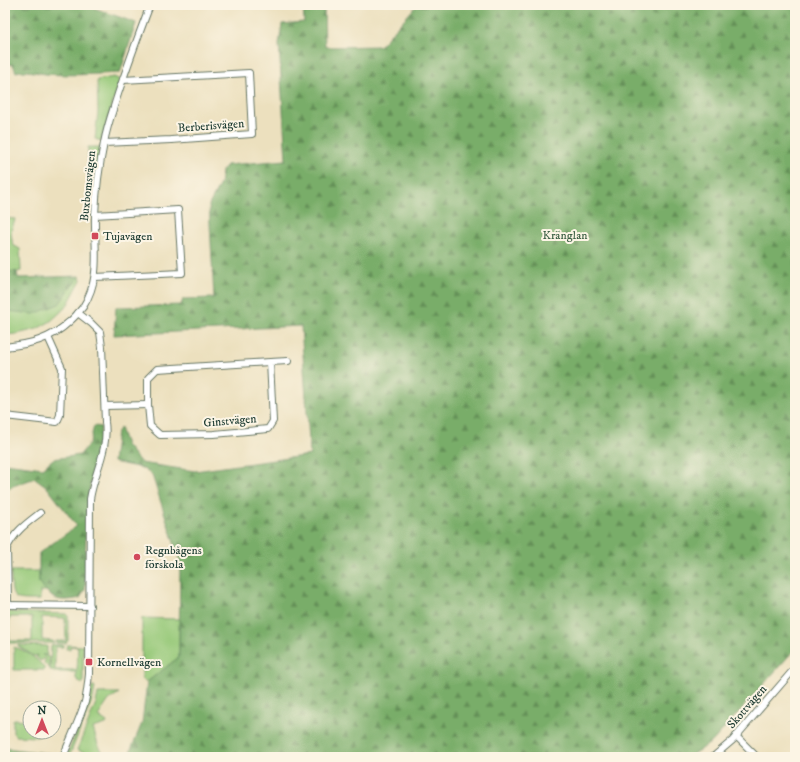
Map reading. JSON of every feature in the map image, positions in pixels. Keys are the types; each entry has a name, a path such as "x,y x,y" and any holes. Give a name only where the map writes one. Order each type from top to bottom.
{"street":[{"name":"Buxbomsvägen","path":"5,347 43,340 61,329 78,313 90,294 95,277 96,193 104,143 110,117 150,5"},
{"name":"Berberisvägen","path":"104,143 252,134 249,73 123,80"},
{"path":"95,215 178,210 182,273 95,277"},
{"path":"63,757 80,716 88,689 90,499 104,448 106,430 100,332 91,322 78,313"},
{"path":"5,416 57,422 60,414 62,368 48,337"},
{"name":"Ginstvägen","path":"270,362 274,421 268,429 214,434 160,435 150,426 148,378 157,368 288,361"},
{"path":"104,406 148,405"},
{"path":"40,513 20,529 10,541 7,548 6,605 90,606"},
{"name":"Skottvägen","path":"713,757 736,736 795,668"},
{"path":"736,736 757,757"}],"green space":[{"path":"5,5 86,5 136,23 120,73 65,75 27,71 16,72 13,64 5,65"},
{"name":"Kränglan","path":"303,5 324,5 325,47 380,46 417,5 795,5 795,649 712,742 688,757 128,757 142,723 147,682 179,657 180,561 152,475 142,468 113,462 117,431 120,428 126,445 141,463 195,471 310,455 301,326 114,335 116,307 181,305 183,299 214,298 209,205 220,184 222,171 227,165 286,160 279,44 282,24 304,22"},
{"path":"114,77 120,80 101,141 95,139 98,111 97,80"},
{"path":"88,147 100,148 92,213 89,213"},
{"path":"5,218 15,219 11,231 12,240 13,245 20,249 21,271 5,271"},
{"path":"5,271 17,272 18,278 80,276 59,304 34,314 8,311 5,309"},
{"path":"80,276 81,280 67,306 51,321 37,329 17,334 5,335 5,309 8,311 71,287"},
{"path":"94,426 101,427 99,449 90,486 86,515 85,590 80,598 61,600 51,596 39,583 39,553 77,526 46,486 35,478 13,486 5,492 5,463 43,468 53,459 80,455 90,442"},
{"path":"11,571 39,571 39,583 47,591 40,591 40,600 18,599 13,593"},
{"path":"9,612 66,614 68,616 68,641 66,643 56,643 56,641 66,641 65,618 42,617 42,640 53,641 54,643 11,643 7,641 7,631 9,631 10,641 32,641 32,617 9,617 9,629 6,629 6,614"},
{"path":"142,618 179,619 179,657 147,682 142,679"},
{"path":"18,645 47,646 47,655 42,655 49,657 49,668 44,663 44,658 41,661 36,657 38,655 34,656"},
{"path":"52,645 63,645 63,647 55,647 55,670 77,670 78,647 72,646 70,649 66,649 67,645 83,646 82,684 76,679 76,672 53,672 53,670 50,670"},
{"path":"14,647 32,656 43,666 45,670 14,670"},
{"path":"92,686 95,687 93,698 69,757 66,757 87,707"},
{"path":"98,693 119,693 109,700 98,716 107,722 106,724 93,728 98,745 106,757 96,757 77,750 96,703"},
{"path":"13,720 22,720 22,736 16,736 13,733"},
{"path":"5,748 55,754 54,757 5,757"}],"place":[{"name":"Tujavägen","path":"95,236"},
{"name":"Regnbågens förskola","path":"137,557"},
{"name":"Kornellvägen","path":"89,662"}]}
